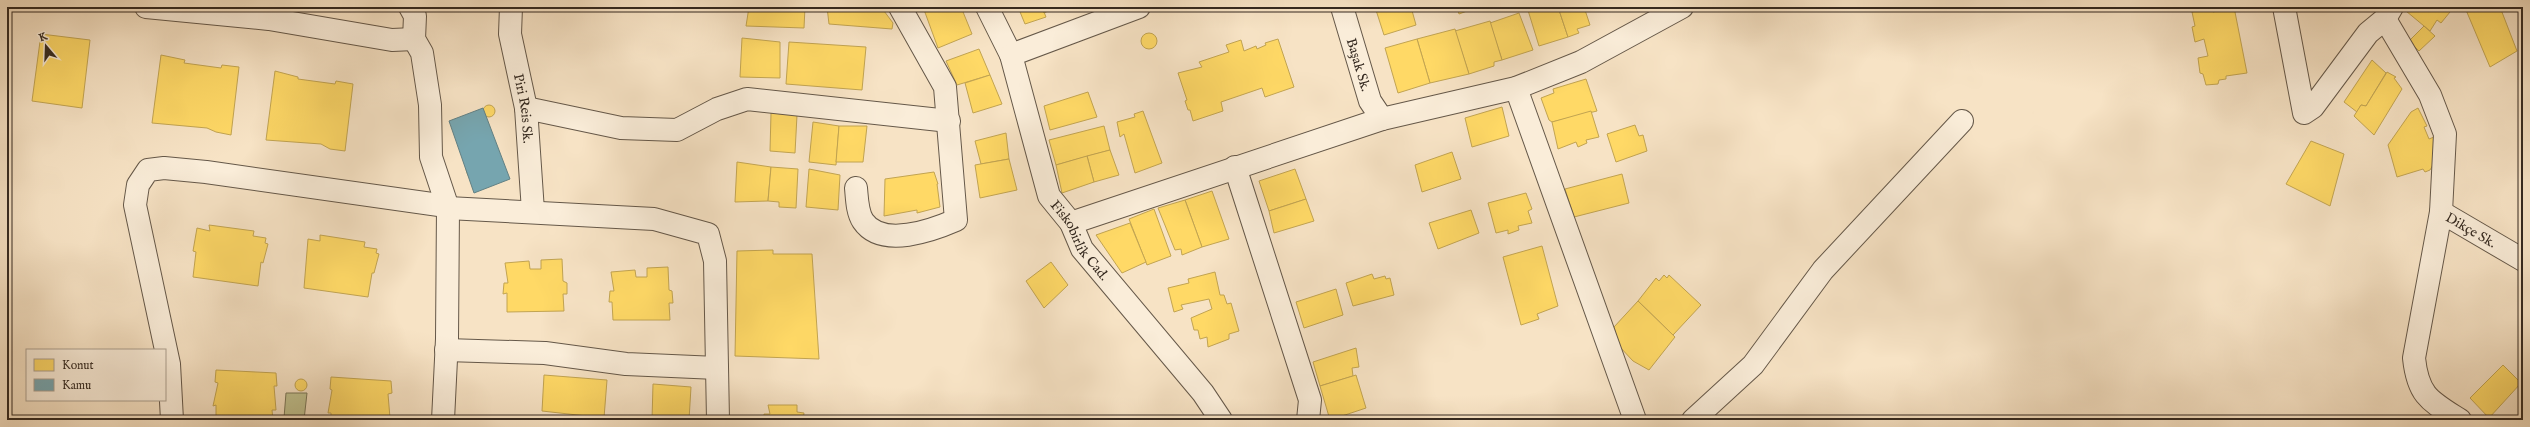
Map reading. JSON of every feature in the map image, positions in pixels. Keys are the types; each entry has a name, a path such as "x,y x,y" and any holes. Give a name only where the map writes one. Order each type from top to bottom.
{"street":[{"path":"146,7 269,19 392,40 414,39"},
{"path":"410,7 415,16 414,39 422,53 430,105 431,157 447,207 446,350 443,420"},
{"name":"Piri Reis Sk.","path":"511,7 510,34 526,108 533,211"},
{"path":"856,188 858,207 863,222 879,232 902,236 938,227 956,220 945,86 900,7"},
{"name":"Fiskobirlik Cad.","path":"987,7 1011,55 1049,196 1071,223 1082,249 1203,392 1221,420"},
{"path":"1011,55 1139,7"},
{"name":"Başak Sk.","path":"1342,7 1370,102 1382,119"},
{"path":"1071,223 1382,119 1516,88 1581,62 1682,7"},
{"path":"2284,7 2304,113 2313,107 2368,33 2389,13 2430,95 2445,134 2441,212 2414,358 2416,378 2430,402 2460,420"},
{"path":"1516,88 1635,420"},
{"path":"526,108 621,128 677,130 717,109 747,99 949,121"},
{"path":"1693,420 1753,365 1823,270 1962,121"},
{"path":"1235,167 1310,400 1308,420"},
{"path":"172,420 170,364 135,205 138,185 148,170 164,168 206,172 447,207 654,219 708,234 715,261 718,420"},
{"name":"Dikçe Sk.","path":"2441,212 2523,260"},
{"path":"446,350 545,352 626,364 717,368"}],"green space":[{"path":"286,393 307,393 304,420 284,418"}],"building: Konut":[{"path":"749,7 805,7 804,28 746,26"},
{"path":"827,7 881,7 893,23 892,29 829,24"},
{"path":"923,7 961,7 972,34 938,48"},
{"path":"1018,7 1042,7 1046,17 1025,24"},
{"path":"1042,7 1056,7 1044,13"},
{"path":"1375,7 1411,7 1416,25 1384,35"},
{"path":"1457,7 1478,7 1459,14"},
{"path":"1527,7 1558,7 1568,37 1539,46"},
{"path":"1558,7 1584,7 1590,25 1577,29 1579,33 1568,37"},
{"path":"2234,7 2247,73 2226,76 2226,79 2219,80 2218,84 2206,85 2203,74 2200,73 2198,58 2208,56 2204,39 2195,42 2192,27 2195,26 2192,12 2206,8 2207,11 2211,10 2213,12"},
{"path":"2409,7 2448,7 2447,8 2450,12 2441,23 2437,20 2430,31 2406,11"},
{"path":"2469,7 2500,7 2517,51 2490,67 2466,10"},
{"path":"1519,13 1533,50 1502,60 1490,23"},
{"path":"1490,21 1502,60 1494,62 1494,66 1469,74 1455,31"},
{"path":"2424,26 2435,36 2419,51 2409,41"},
{"path":"1455,29 1469,74 1430,83 1417,39"},
{"path":"1149,33 1156,38 1157,41 1152,48 1149,49 1142,44 1141,41 1146,34"},
{"path":"41,34 90,40 82,108 32,101"},
{"path":"742,38 780,42 780,78 740,77"},
{"path":"1278,39 1294,87 1265,97 1262,88 1221,102 1223,111 1193,121 1190,110 1188,110 1185,101 1187,100 1178,73 1202,67 1199,62 1229,52 1226,45 1241,40 1244,51 1256,46 1257,49 1266,45 1265,43"},
{"path":"1417,39 1430,83 1398,93 1385,48"},
{"path":"789,42 866,47 862,90 786,84"},
{"path":"979,49 990,75 957,85 946,61"},
{"path":"161,55 185,60 184,63 221,68 222,65 239,67 231,135 216,132 207,128 152,123"},
{"path":"2372,60 2386,73 2366,106 2361,105 2357,112 2344,102"},
{"path":"275,71 298,77 298,79 335,84 336,81 353,84 345,151 330,149 321,144 266,140"},
{"path":"2387,72 2396,77 2394,78 2402,89 2374,135 2354,116 2361,105 2366,106"},
{"path":"990,75 1002,104 973,113 965,83"},
{"path":"1586,79 1597,111 1552,122 1549,120 1541,98 1554,93 1553,89"},
{"path":"1088,92 1097,117 1050,130 1044,106"},
{"path":"487,105 491,105 495,111 491,117 487,117 483,113 483,109"},
{"path":"1502,107 1509,136 1472,147 1465,118"},
{"path":"2418,108 2427,126 2424,127 2429,139 2434,137 2440,153 2430,170 2425,172 2423,169 2397,177 2388,145 2411,112"},
{"path":"1143,111 1162,163 1135,173 1124,134 1120,137 1117,122 1135,117 1134,114"},
{"path":"1591,111 1599,137 1586,140 1587,143 1578,147 1576,142 1558,149 1552,122"},
{"path":"771,113 797,115 795,153 770,151"},
{"path":"813,122 839,126 836,165 809,162"},
{"path":"1635,125 1639,136 1643,135 1647,151 1616,162 1607,134"},
{"path":"839,126 867,126 863,162 836,162"},
{"path":"1104,126 1110,150 1056,165 1049,140"},
{"path":"1006,133 1009,159 981,164 975,141"},
{"path":"2311,141 2344,154 2330,206 2286,184"},
{"path":"488,149 497,154 501,160 501,174 497,180 488,185 480,185 471,180 467,174 466,163 471,154 477,150"},
{"path":"1110,150 1119,175 1094,182 1087,156"},
{"path":"1452,152 1461,179 1422,192 1415,165"},
{"path":"1087,156 1094,182 1062,193 1056,165"},
{"path":"1009,159 1017,190 980,198 975,165"},
{"path":"737,162 771,167 768,201 735,202"},
{"path":"771,167 798,169 796,208 779,207 779,202 768,201"},
{"path":"809,169 840,175 838,210 806,207"},
{"path":"1295,169 1306,199 1269,211 1259,181"},
{"path":"934,172 938,184 940,207 917,213 917,210 884,216 885,179"},
{"path":"1622,174 1629,203 1574,217 1565,189"},
{"path":"1212,191 1229,239 1202,247 1185,200"},
{"path":"1526,193 1532,209 1528,211 1532,223 1518,226 1519,230 1508,234 1508,230 1496,233 1488,203"},
{"path":"1306,199 1314,221 1274,233 1269,211"},
{"path":"1185,200 1202,247 1182,255 1181,249 1175,250 1158,208"},
{"path":"1154,209 1171,256 1147,265 1129,219"},
{"path":"1471,210 1479,233 1438,249 1429,223"},
{"path":"1130,223 1146,262 1122,273 1096,235"},
{"path":"209,225 254,231 253,236 266,238 265,243 268,244 263,263 261,262 258,286 193,277 196,252 193,251 197,228 210,231"},
{"path":"320,235 365,242 364,247 377,249 376,253 379,254 374,273 372,273 368,297 304,288 308,239 320,241"},
{"path":"1542,246 1558,306 1537,314 1539,319 1521,325 1503,257"},
{"path":"773,250 773,254 812,254 819,359 735,356 737,251"},
{"path":"562,259 563,281 567,283 567,294 563,294 564,311 507,312 507,293 503,294 504,283 508,283 505,263 529,261 530,269 541,269 541,260"},
{"path":"1051,262 1068,285 1044,308 1026,281"},
{"path":"668,267 669,290 672,291 673,303 669,303 670,320 613,320 612,302 609,302 610,291 614,291 611,272 635,270 636,277 647,277 647,268"},
{"path":"1215,272 1220,295 1224,295 1227,304 1231,303 1239,331 1229,334 1229,339 1208,347 1207,337 1200,339 1198,330 1194,330 1191,318 1212,309 1209,299 1181,305 1183,309 1174,312 1168,288 1189,283 1188,279"},
{"path":"1372,274 1374,279 1385,276 1386,279 1390,278 1394,295 1353,306 1346,283"},
{"path":"1664,275 1667,278 1669,275 1701,305 1673,335 1638,301 1656,278 1659,281"},
{"path":"1336,289 1343,315 1304,328 1296,302"},
{"path":"1638,301 1675,337 1649,370 1633,361 1619,346 1614,327"},
{"path":"1356,348 1359,367 1352,368 1353,376 1320,386 1313,362"},
{"path":"2503,365 2521,383 2489,418 2470,398"},
{"path":"216,370 276,373 277,386 274,386 276,410 272,410 273,420 223,420 216,417 216,405 213,406 218,383 215,382"},
{"path":"544,375 607,380 604,418 542,411"},
{"path":"1356,375 1366,408 1330,420 1320,386"},
{"path":"331,377 391,381 392,393 388,394 390,418 387,418 387,420 331,420 331,413 328,413 332,390 330,389"},
{"path":"299,379 303,379 307,385 303,391 299,391 295,387 295,383"},
{"path":"653,384 691,387 689,420 652,420"},
{"path":"768,405 797,405 797,412 804,413 803,420 764,420 764,414 770,414"}],"building: Kamu":[{"path":"483,108 510,179 474,193 449,121"}]}
